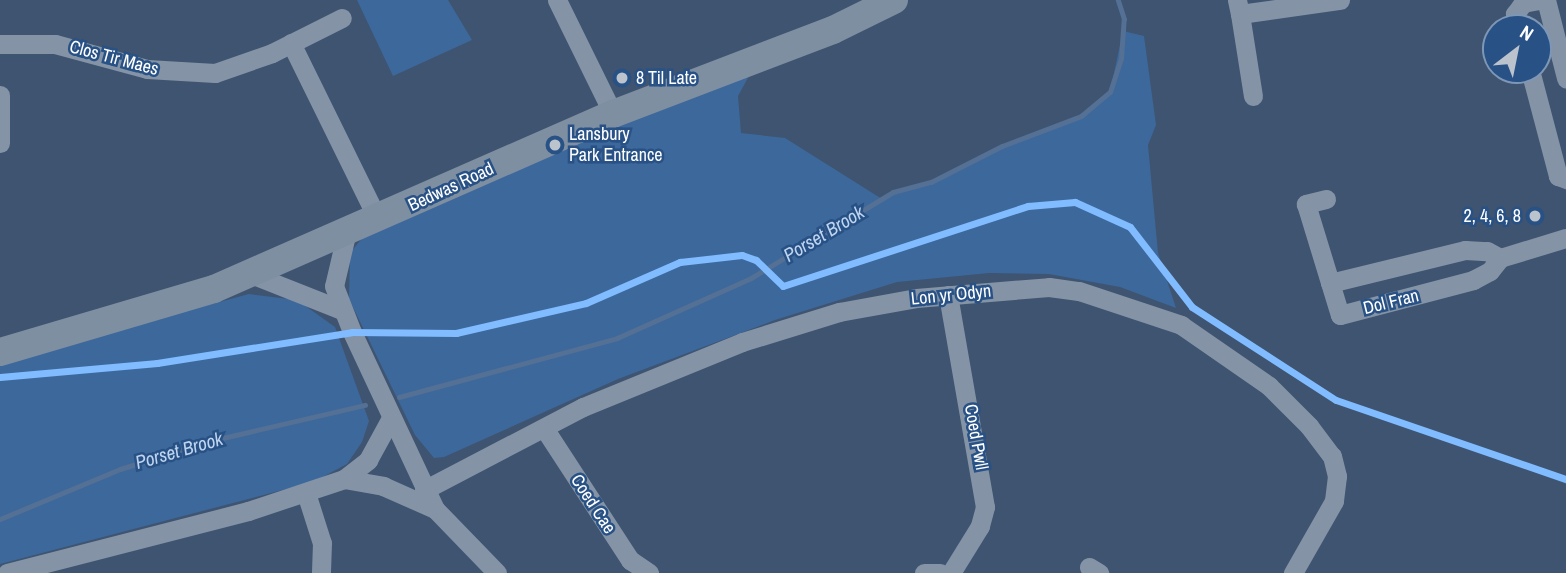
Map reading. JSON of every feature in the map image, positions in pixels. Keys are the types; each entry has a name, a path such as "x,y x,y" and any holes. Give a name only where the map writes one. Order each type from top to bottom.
{"main road":[{"name":"Bedwas Road","path":"0,352 251,274 346,235 613,114 833,30 894,0"}],"street":[{"path":"1253,96 1239,7 1340,0"},
{"path":"1515,14 1522,3 1538,0"},
{"path":"1546,0 1566,78"},
{"path":"558,5 613,114"},
{"name":"Clos Tir Maes","path":"0,44 77,47 147,69 184,75 245,65 342,18"},
{"path":"291,43 378,220"},
{"path":"1534,84 1558,176 1566,179"},
{"path":"0,95 0,143"},
{"name":"Dol Fran","path":"1326,200 1306,204 1340,315 1473,281 1490,271 1500,258 1566,238"},
{"path":"346,235 335,273 342,310 435,509 497,573"},
{"path":"1330,283 1465,250 1487,251 1500,258"},
{"path":"251,274 342,310"},
{"name":"Lon yr Odyn","path":"424,490 593,403 743,342 839,312 948,295 1025,287 1079,291 1181,325 1269,386 1332,456 1337,476 1334,501 1293,573"},
{"name":"Coed Pwll","path":"948,295 985,507 980,526 951,573"},
{"path":"7,573 306,493 344,479 368,460 391,418"},
{"name":"Coed Cae","path":"544,428 631,560 649,573"},
{"path":"344,479 383,486 435,509"},
{"path":"306,493 322,542 321,573"},
{"path":"925,573 940,573"}],"shaded area":[{"path":"357,0 448,0 472,40 393,76"},
{"path":"1123,31 1144,36 1156,125 1148,145 1158,253 1176,308 1120,287 1049,274 989,273 897,282 775,320 618,379 444,457 434,458 415,435 349,299 350,253 364,236 616,125 749,76 738,96 741,133 785,138 882,199 931,182 1002,146 1081,116 1110,92"},
{"path":"249,294 297,300 335,327 369,421 362,442 347,464 313,482 0,564 0,361"}],"waterway":[{"name":"Porset Brook","path":"399,397 617,338 751,278 893,192 931,182 1002,146 1081,116 1110,92 1121,58 1124,19 1118,0"},
{"name":"Porset Brook","path":"0,519 120,469 214,440 365,405"}],"cycle path":[{"path":"0,377 157,363 352,332 456,333 586,303 680,262 742,255 756,260 783,286 1028,206 1075,202 1130,227 1192,307 1336,400 1566,479"}],"place":[{"name":"8 Til Late","path":"622,78"},
{"name":"Lansbury Park Entrance","path":"555,145"},
{"name":"2, 4, 6, 8","path":"1535,216"}]}
